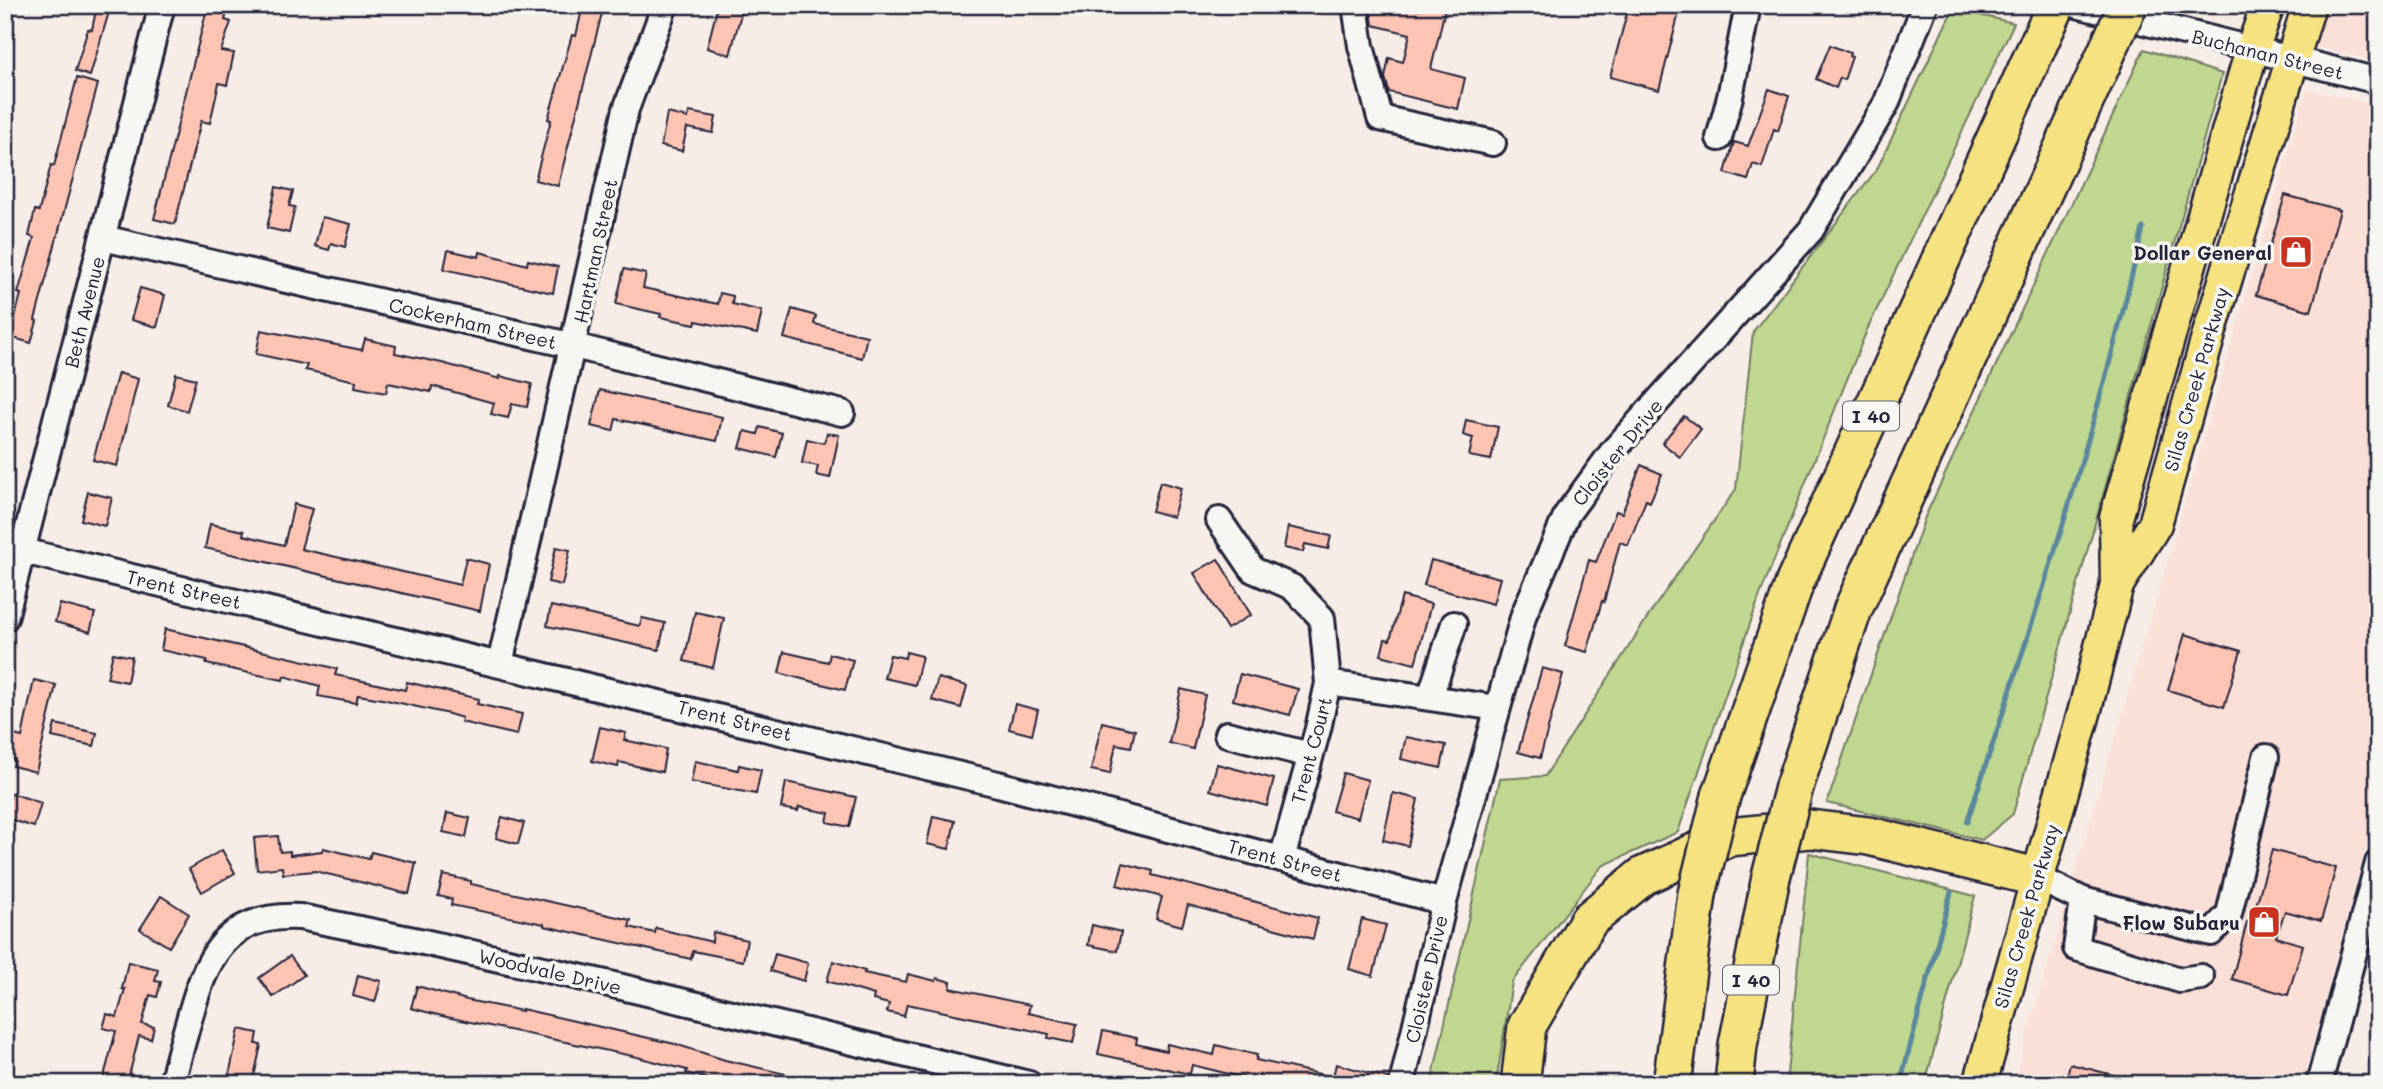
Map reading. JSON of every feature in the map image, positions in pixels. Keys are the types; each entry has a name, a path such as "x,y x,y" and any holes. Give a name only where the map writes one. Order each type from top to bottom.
{"highway":[{"name":"I 40","path":"1671,1084 1697,894 1721,796 1795,582 2056,5"},
{"name":"I 40","path":"1734,1084 1738,1045 1771,877 1794,788 1853,609 2128,5"},
{"path":"1520,1084 1527,1026 1589,920 1643,876 1729,837 1810,829 1870,836 2036,877"}],"main road":[{"name":"Silas Creek Parkway","path":"1979,1084 2084,713 2117,585 2116,518 2252,50 2268,5"},
{"name":"Silas Creek Parkway","path":"2117,585 2155,524 2309,5"}],"street":[{"name":"Beth Avenue","path":"5,618 162,5"},
{"name":"Hartman Street","path":"500,664 626,109 665,5"},
{"path":"1355,5 1361,46 1380,118 1493,143"},
{"path":"1719,138 1748,5"},
{"name":"Cloister Drive","path":"1402,1084 1444,902 1524,614 1567,514 1613,451 1811,230 1886,104 1925,5"},
{"name":"Buchanan Street","path":"2077,5 2378,81"},
{"name":"Cockerham Street","path":"103,238 574,346 842,413"},
{"name":"Trent Court","path":"1219,520 1254,570 1292,587 1322,618 1335,684 1310,755 1282,859"},
{"name":"Trent Street","path":"23,551 998,783 1444,902"},
{"path":"1430,698 1454,624"},
{"path":"1335,684 1497,708"},
{"path":"1227,734 1310,755"},
{"path":"2036,877 2083,900 2211,933 2229,914 2266,757"},
{"path":"2319,1084 2378,863"},
{"path":"2083,900 2076,947 2180,980 2201,977"},
{"name":"Woodvale Drive","path":"172,1084 205,968 217,948 249,925 283,916 300,917 458,950 1029,1084"}],"shaded area":[{"path":"2323,5 2378,5 2378,62 2311,45"},
{"path":"2307,89 2378,106 2378,801 2302,1084 2013,1084"}],"green space":[{"path":"1953,9 2014,23 1867,330 1760,595 1678,832 1602,866 1512,982 1496,1084 1431,1084 1500,779 1545,776 1653,609 1736,489 1753,332 1877,169"},
{"path":"2144,49 2222,74 2013,814 1982,840 1827,803 1925,517"},
{"path":"1809,853 1975,896 1925,1084 1786,1084"}],"building":[{"path":"97,5 111,5 90,76 75,71 88,29 92,30"},
{"path":"208,5 228,9 225,20 231,22 221,51 234,53 227,85 219,83 210,123 201,121 175,224 154,219"},
{"path":"583,5 604,5 558,186 535,180 551,120 548,119 572,35 576,36"},
{"path":"718,5 742,10 730,55 707,48"},
{"path":"1370,5 1446,5 1431,69 1465,78 1458,109 1389,92 1385,77 1389,58 1403,62 1410,34 1373,25"},
{"path":"1629,5 1681,5 1659,90 1610,77"},
{"path":"1830,45 1850,53 1849,56 1852,57 1844,80 1840,78 1836,88 1816,79"},
{"path":"77,78 98,84 31,343 10,337 21,294 18,293 34,238 29,236 35,210 39,211 51,165 54,166"},
{"path":"1769,89 1789,96 1778,131 1774,129 1762,167 1753,164 1748,180 1725,173 1734,142 1748,146"},
{"path":"689,112 716,117 713,133 687,128 682,151 661,146 667,113 688,118"},
{"path":"276,187 293,191 289,206 295,207 289,233 267,228"},
{"path":"2285,195 2340,210 2311,311 2256,295"},
{"path":"322,217 351,224 345,247 331,243 329,250 315,246"},
{"path":"448,250 479,257 480,252 527,265 528,260 558,267 553,293 444,269"},
{"path":"624,269 646,274 643,288 718,304 720,293 733,296 732,304 762,311 757,334 696,321 695,324 660,317 661,314 616,304"},
{"path":"140,288 165,295 157,327 131,320"},
{"path":"792,309 816,316 814,324 867,336 862,358 784,338"},
{"path":"261,330 362,350 365,339 396,346 395,353 500,379 500,376 532,384 527,407 512,404 508,418 491,414 494,403 432,386 431,392 388,383 386,393 355,387 356,381 305,370 307,365 256,354"},
{"path":"118,373 138,379 117,466 93,460"},
{"path":"176,374 196,379 187,411 168,405"},
{"path":"600,390 722,417 717,441 616,419 613,431 591,426"},
{"path":"1684,416 1701,429 1680,457 1662,443"},
{"path":"1466,420 1498,427 1491,460 1469,456 1473,438 1463,435"},
{"path":"760,427 782,433 776,457 740,448 745,431 758,434"},
{"path":"827,433 839,435 830,478 816,475 818,466 802,463 807,439 824,443"},
{"path":"1641,465 1662,474 1650,502 1646,500 1628,545 1620,542 1587,652 1565,646 1589,560 1596,562 1616,511 1622,513"},
{"path":"1160,482 1181,488 1173,517 1152,511"},
{"path":"88,492 112,498 105,526 81,520"},
{"path":"294,504 312,509 301,549 460,585 466,558 489,564 480,611 205,548 210,524 244,531 243,535 284,545"},
{"path":"1288,527 1331,536 1328,549 1305,544 1303,552 1284,548"},
{"path":"556,547 570,550 562,585 548,582"},
{"path":"1218,559 1251,615 1227,629 1194,573"},
{"path":"1431,560 1500,578 1493,604 1424,585"},
{"path":"1402,596 1431,604 1415,664 1381,655 1385,639 1390,640"},
{"path":"60,604 95,613 90,632 55,622"},
{"path":"551,606 640,626 642,618 665,623 659,650 547,626"},
{"path":"695,612 724,618 713,668 684,661"},
{"path":"165,629 337,669 335,675 405,690 407,682 479,699 477,704 522,714 517,735 461,722 462,718 449,714 382,699 358,695 356,703 318,696 320,686 284,676 283,680 206,664 207,660 161,650"},
{"path":"2185,634 2241,651 2224,707 2168,690"},
{"path":"784,652 828,662 830,654 853,660 845,690 779,673"},
{"path":"906,652 922,656 915,685 884,678 890,655 905,658"},
{"path":"113,653 132,657 127,682 107,678"},
{"path":"1542,668 1563,674 1540,758 1518,752"},
{"path":"1240,674 1298,689 1290,715 1233,700"},
{"path":"938,678 967,686 961,708 932,700"},
{"path":"34,680 56,685 36,772 13,766 15,760 7,758 14,735 22,737"},
{"path":"1181,689 1205,695 1193,749 1169,743"},
{"path":"1015,704 1038,710 1032,735 1009,729"},
{"path":"1102,722 1135,730 1131,747 1116,744 1110,774 1091,770"},
{"path":"55,724 97,733 94,746 52,737"},
{"path":"600,727 626,733 624,740 666,749 662,772 619,762 618,767 592,761"},
{"path":"1406,737 1446,745 1441,768 1401,759"},
{"path":"695,761 738,770 739,765 761,770 756,794 691,782"},
{"path":"1217,764 1274,779 1267,806 1210,790"},
{"path":"1343,773 1368,780 1358,818 1332,811"},
{"path":"786,782 856,797 849,827 827,822 829,813 799,807 798,811 781,808"},
{"path":"11,793 41,803 34,827 5,818"},
{"path":"1393,793 1418,799 1408,846 1383,840"},
{"path":"447,813 470,818 466,837 443,832"},
{"path":"933,816 955,821 949,849 927,844"},
{"path":"502,817 524,823 518,844 496,838"},
{"path":"278,836 280,852 290,851 290,855 322,851 323,848 369,859 371,852 416,863 409,894 315,871 283,874 282,867 257,870 254,838"},
{"path":"222,850 235,873 202,892 189,869"},
{"name":"Flow Subaru","path":"2272,850 2336,868 2321,921 2285,911 2276,937 2303,945 2288,995 2232,979 2247,922 2251,923"},
{"path":"1123,863 1153,871 1152,875 1318,918 1313,939 1188,905 1182,926 1156,919 1162,897 1117,885"},
{"path":"443,875 471,881 471,884 631,920 629,927 655,933 656,928 712,942 713,932 747,940 743,961 693,951 691,959 451,905 452,899 438,896"},
{"path":"161,896 189,914 169,947 140,929"},
{"path":"1362,919 1386,925 1373,976 1349,969"},
{"path":"1092,925 1121,932 1117,951 1088,945"},
{"path":"775,954 808,963 804,981 770,971"},
{"path":"290,956 304,975 273,997 259,978"},
{"path":"833,961 865,971 864,973 906,982 908,974 936,981 937,978 951,982 950,988 1030,1005 1028,1013 1077,1024 1073,1043 1048,1038 1049,1034 907,1004 904,1016 887,1012 889,1004 873,1000 874,995 827,981"},
{"path":"128,962 158,969 155,981 161,982 157,997 150,995 142,1024 154,1027 151,1039 139,1036 127,1084 102,1084 116,1031 103,1028 107,1014 117,1017 125,989 122,989"},
{"path":"358,975 381,981 375,1002 353,996"},
{"path":"417,986 467,1000 522,1009 675,1044 725,1060 803,1078 802,1084 727,1084 637,1057 442,1016 411,1008"},
{"path":"239,1029 258,1033 256,1044 261,1045 253,1081 229,1075"},
{"path":"1103,1031 1137,1038 1136,1044 1166,1051 1167,1044 1214,1055 1216,1045 1257,1055 1256,1060 1333,1077 1336,1064 1388,1078 1388,1084 1262,1084 1192,1065 1190,1074 1098,1054"},
{"path":"2070,1064 2129,1079 2128,1084 2065,1084"}],"waterway":[{"path":"1967,822 2084,453 2143,228"},
{"path":"1900,1084 1951,892"}],"place":[{"name":"Dollar General","path":"2296,252"},
{"name":"Flow Subaru","path":"2264,922"}]}
